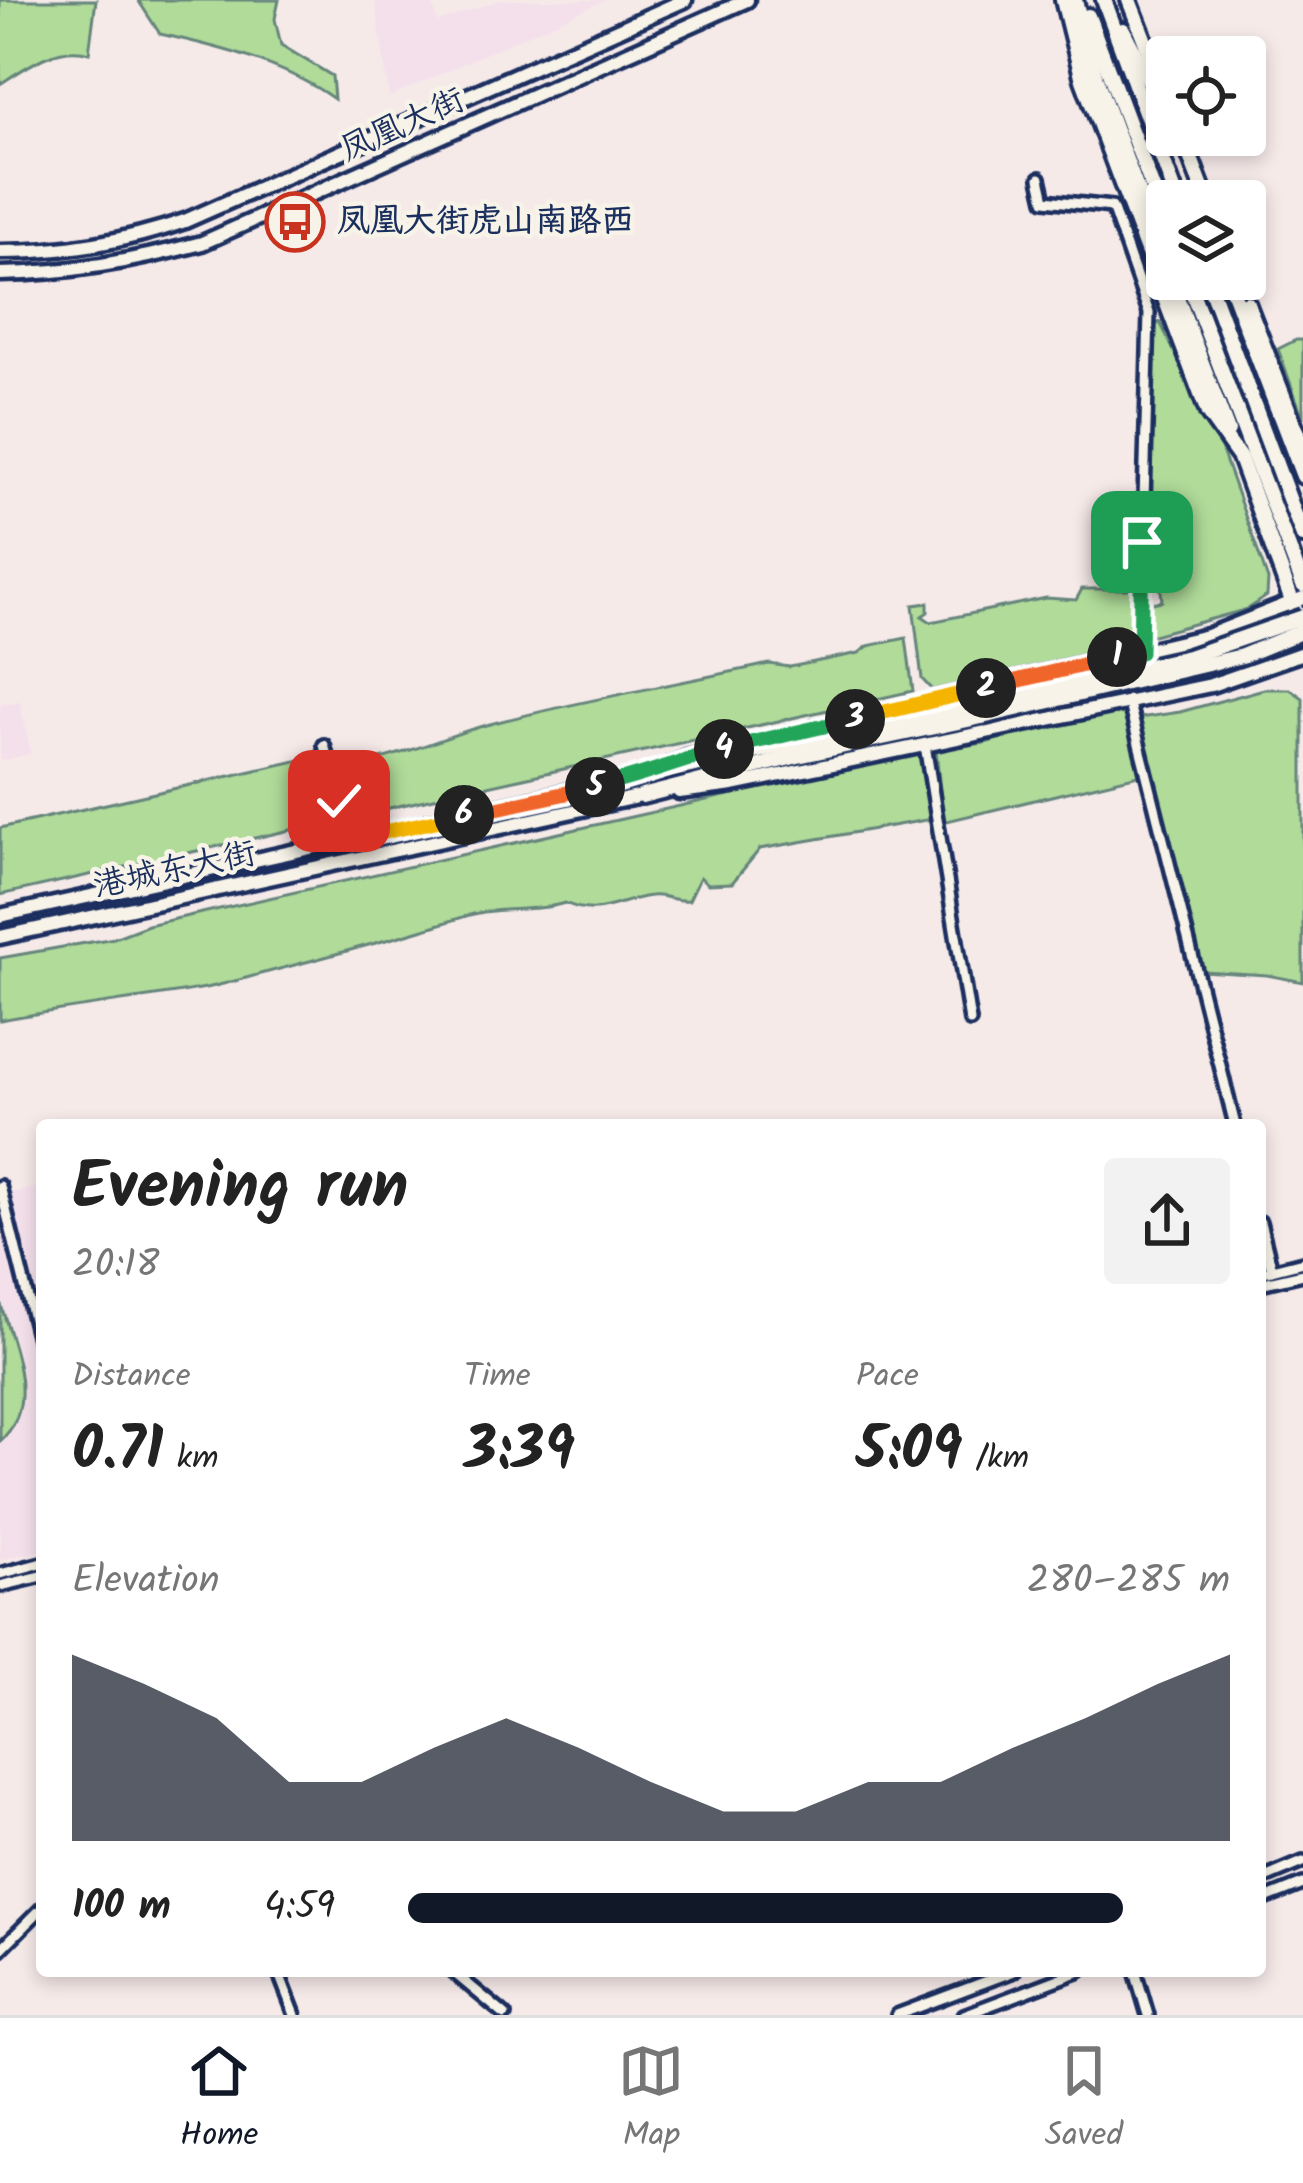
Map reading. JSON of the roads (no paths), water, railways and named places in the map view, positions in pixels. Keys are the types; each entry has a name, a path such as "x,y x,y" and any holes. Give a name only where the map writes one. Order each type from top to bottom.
{"highway":[{"path":"1063,0 1083,80 1208,412 1240,458"},
{"path":"1078,0 1149,180"},
{"path":"1078,0 1096,79 1146,214"},
{"path":"1106,0 1146,76"},
{"path":"1106,0 1170,180"},
{"path":"1129,0 1146,43"},
{"path":"1178,300 1298,600 1303,631"},
{"path":"1195,300 1303,585"},
{"path":"1215,300 1303,536"},
{"path":"1236,300 1303,476"},
{"path":"1246,300 1300,442 1303,462"},
{"name":"港城东大街","path":"642,796 1188,657 1303,617"},
{"name":"港城东大街","path":"635,778 1242,656 1303,631"}],"main road":[{"name":"凤凰大街","path":"0,252 45,252 128,240 185,221 685,0"},
{"name":"凤凰大街","path":"0,274 46,274 121,264 202,243 747,0"},
{"name":"港城东大街","path":"0,916 635,778 687,758 1207,635 1298,600"},
{"name":"港城东大街","path":"0,937 642,796 733,785 1211,685 1303,652"}],"street":[{"path":"1040,178 1045,200 1112,207 1148,302 1140,652"},
{"path":"1128,700 1233,1119"},
{"path":"324,745 347,824 360,837"},
{"path":"925,745 970,1021"},
{"path":"0,1186 36,1331"},
{"path":"1266,1246 1272,1270"},
{"path":"1266,1272 1303,1262"},
{"path":"1266,1283 1303,1274"},
{"path":"0,1574 36,1565"},
{"path":"0,1586 36,1577"},
{"path":"1266,1877 1303,1862"},
{"path":"1266,1899 1303,1884"},
{"path":"0,1950 36,1914"},
{"path":"280,1977 295,2015"},
{"path":"459,1977 505,2015"},
{"path":"897,2015 998,1977"},
{"path":"964,2015 1064,1977"},
{"path":"1137,1977 1148,2015"}],"place":[{"name":"凤凰大街虎山南路西","path":"295,222"}]}
